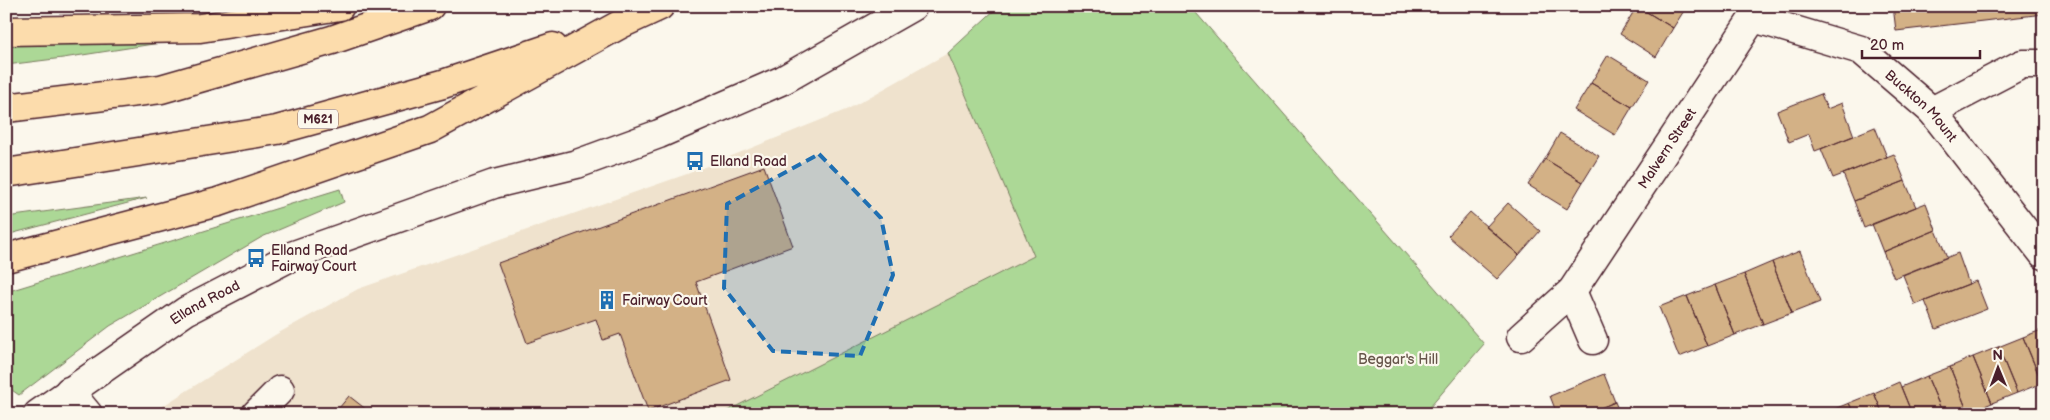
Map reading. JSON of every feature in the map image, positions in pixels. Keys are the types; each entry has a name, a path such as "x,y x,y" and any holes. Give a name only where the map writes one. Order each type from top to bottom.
{"highway":[{"path":"6,31 200,28 340,6"},
{"path":"6,108 161,89 332,40 430,6"},
{"name":"M621","path":"6,174 277,130 443,84 621,24 660,6"},
{"path":"6,258 218,202 430,129 621,24"}],"street":[{"name":"Elland Road","path":"38,414 186,311 294,255 494,184 577,164 659,134 783,80 913,6"},
{"name":"Buckton Mount","path":"1758,12 1861,50 1932,111 2044,255"},
{"name":"Malvern Street","path":"1520,337 1572,291 1758,12"},
{"path":"1932,111 2022,64 2044,64"},
{"path":"1572,291 1593,340"},
{"path":"256,414 280,390"},
{"path":"69,391 88,414"}],"highlighted area":[{"path":"819,154 881,218 893,275 860,356 773,351 724,288 727,204"}],"shaded area":[{"path":"948,53 1034,256 721,414 150,414 275,335 358,289 687,174 848,109"}],"green space":[{"name":"Beggar's Hill","path":"999,6 1190,6 1484,344 1430,407 1440,414 721,414 1034,256 948,53"},
{"path":"218,34 63,58 6,65 6,44"},
{"path":"340,189 344,202 262,237 110,326 19,395 6,386 6,292"},
{"path":"147,198 6,235 6,217"}],"building":[{"path":"1637,6 1687,6 1673,28"},
{"path":"1637,6 1673,28 1656,57 1620,34"},
{"path":"1893,6 2044,6 2044,14 1896,31"},
{"path":"1608,55 1649,80 1632,107 1591,83"},
{"path":"1591,83 1632,107 1615,135 1574,110"},
{"path":"1821,94 1827,109 1842,103 1854,136 1815,151 1809,134 1789,142 1777,111"},
{"path":"1875,127 1887,157 1833,178 1821,149"},
{"path":"1560,133 1599,156 1583,182 1545,159"},
{"path":"1894,154 1905,181 1854,201 1843,174"},
{"path":"1545,159 1583,182 1567,209 1528,185"},
{"name":"Fairway Court","path":"764,166 793,246 696,282 731,380 648,411 620,334 603,340 596,319 527,343 498,263"},
{"path":"1905,181 1916,207 1864,228 1854,201"},
{"path":"1508,203 1540,231 1519,255 1486,227"},
{"path":"1926,203 1936,230 1883,252 1872,224"},
{"path":"1470,212 1519,255 1497,279 1448,236"},
{"path":"1936,230 1947,257 1894,278 1883,252"},
{"path":"1800,251 1820,302 1792,313 1772,262"},
{"path":"1958,253 1969,284 1915,305 1903,275"},
{"path":"1772,262 1792,313 1763,324 1744,274"},
{"path":"1744,274 1763,324 1735,335 1715,285"},
{"path":"1976,281 1987,309 1936,329 1925,301"},
{"path":"1715,285 1735,335 1707,346 1687,296"},
{"path":"1687,296 1707,346 1679,357 1659,307"},
{"path":"2044,329 2044,382 2042,383 2023,337"},
{"path":"2023,337 2042,383 2017,393 1998,347"},
{"path":"1998,347 2017,393 1992,403 1973,357"},
{"path":"1973,357 1992,403 1968,413 1950,367"},
{"path":"1950,367 1967,414 1943,414 1927,376"},
{"path":"1604,374 1615,402 1586,414 1557,414 1550,396"},
{"path":"1927,376 1943,414 1912,414 1901,387"},
{"path":"1899,382 1912,414 1883,414 1874,393"},
{"path":"1874,393 1883,414 1854,414 1849,403"},
{"path":"349,396 372,414 334,414"},
{"path":"1615,402 1620,414 1586,414"},
{"path":"1849,403 1854,414 1825,414 1825,413"}],"place":[{"name":"Elland Road","path":"695,161"},
{"name":"Elland Road Fairway Court","path":"256,258"},
{"name":"Fairway Court","path":"607,300"}]}
